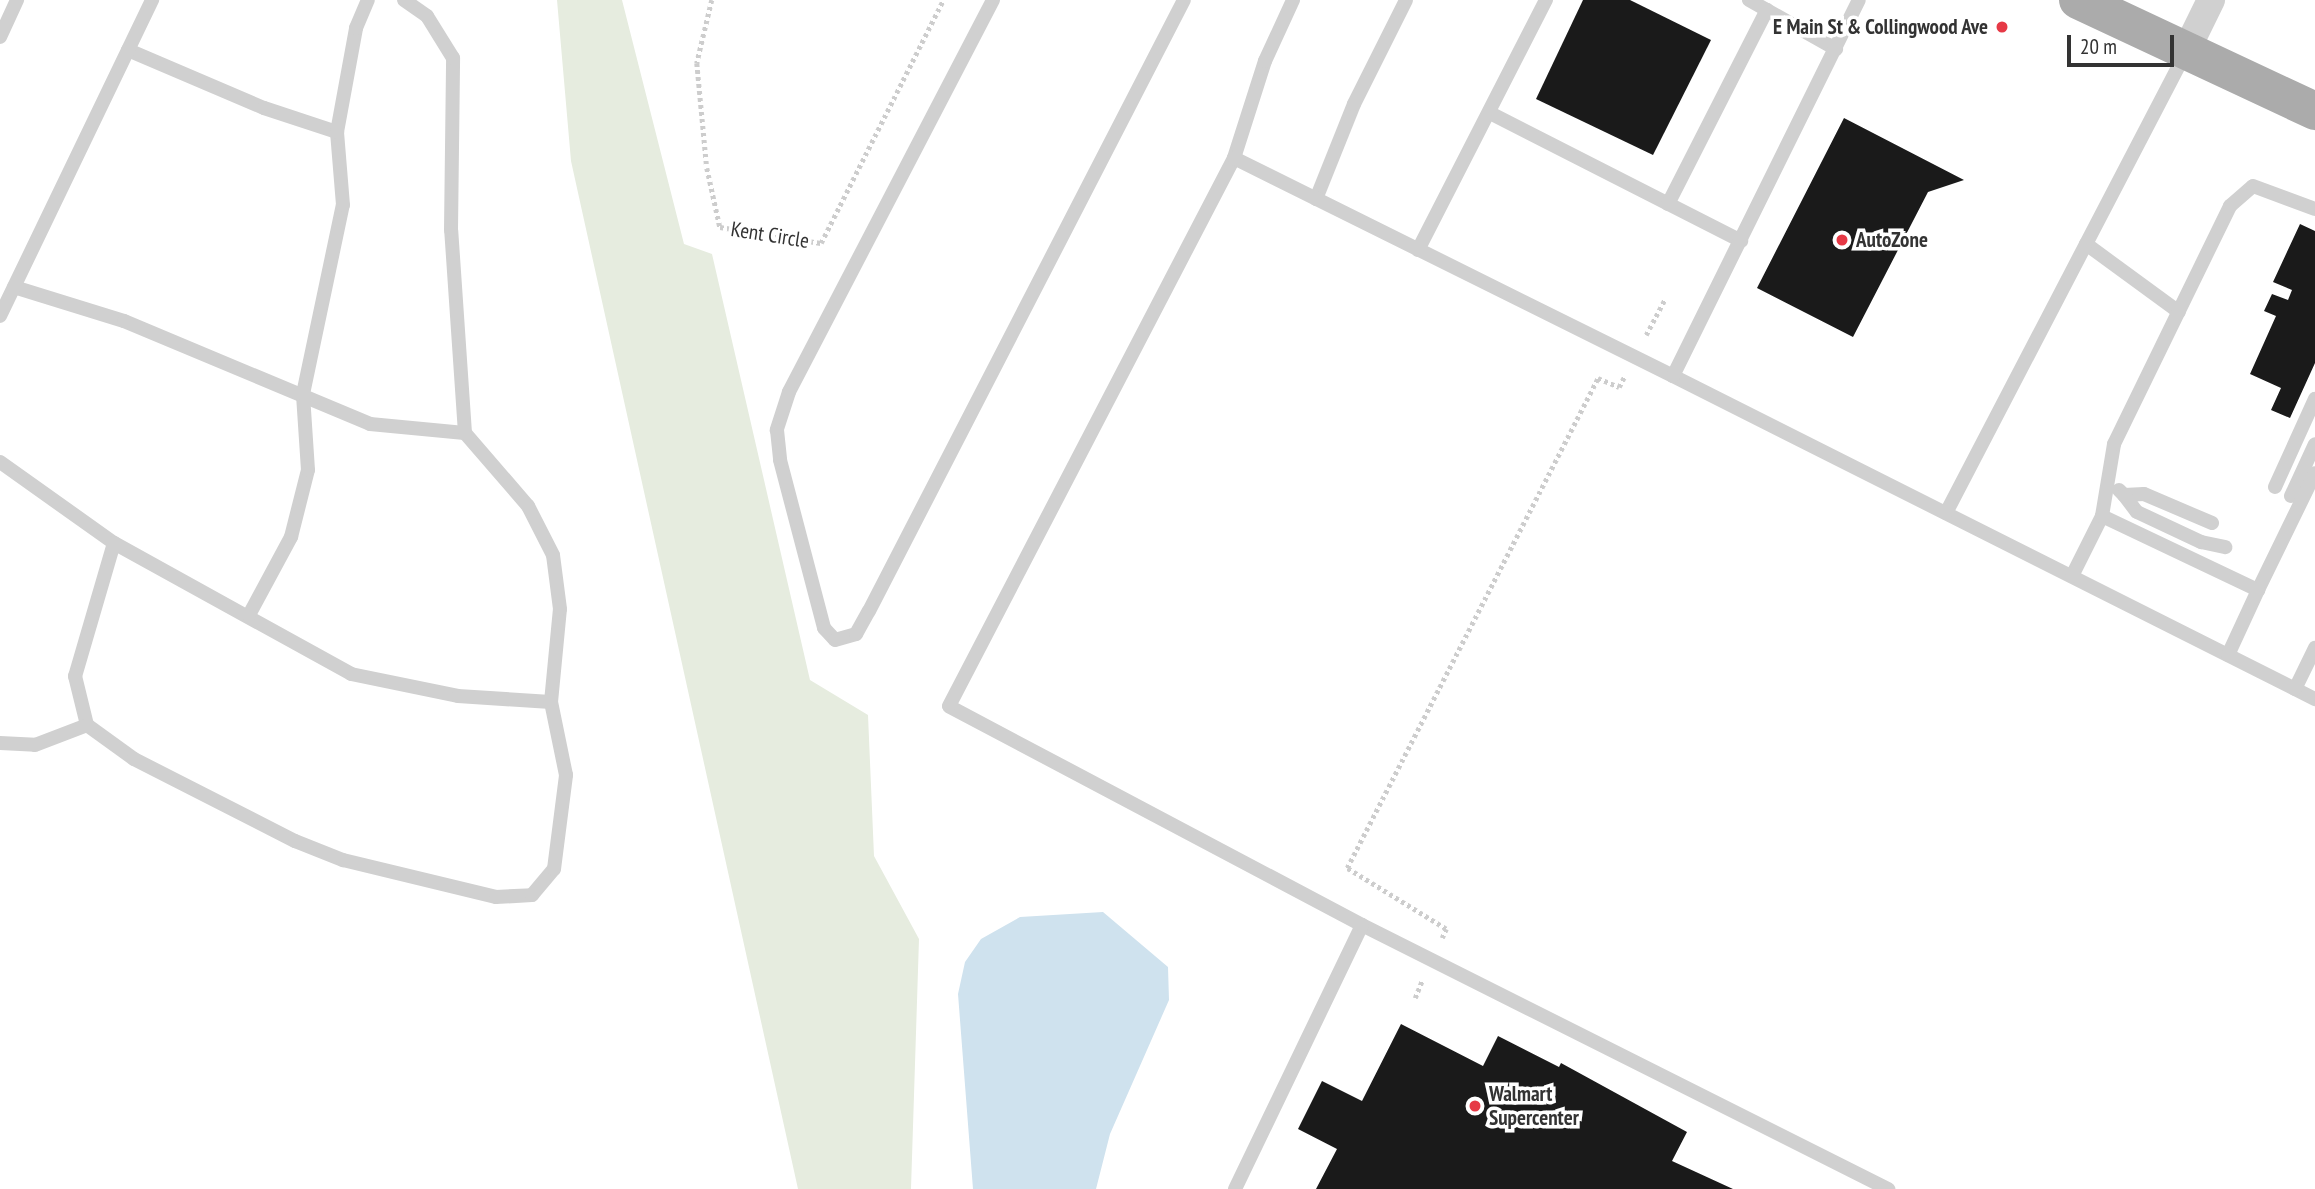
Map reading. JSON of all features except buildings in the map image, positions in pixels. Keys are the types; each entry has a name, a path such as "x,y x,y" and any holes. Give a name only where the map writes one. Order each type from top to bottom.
{"main road":[{"path":"2078,0 2315,111"}],"street":[{"path":"2186,51 2211,0"}],"lane":[{"path":"0,37 17,0"},
{"path":"0,316 152,0"},
{"path":"249,615 290,537 308,470 303,394 343,205 337,132 356,28 368,0"},
{"path":"114,542 75,676 87,725 134,759 295,841 343,860 496,897 532,895 554,869 566,775 551,702 560,609 553,555 528,506 466,433 451,230 453,58 427,16 404,0"},
{"path":"993,0 789,392 777,430 780,460 824,628 835,640 856,634 870,611 1184,0"},
{"path":"1293,0 1265,61 1234,158 950,706 1362,925 1888,1189"},
{"path":"1316,199 1354,104 1406,0"},
{"path":"1418,250 1546,0"},
{"path":"1749,0 1836,49"},
{"path":"1673,376 1859,0"},
{"path":"1668,204 1768,10"},
{"path":"128,50 264,108 337,132"},
{"path":"1946,513 2186,51"},
{"path":"1490,113 1741,240"},
{"path":"1234,158 2315,699"},
{"path":"2071,576 2102,516 2114,444 2230,206 2253,186 2315,208"},
{"path":"2086,244 2179,312"},
{"path":"14,288 124,321 370,424 466,433"},
{"path":"2275,486 2315,399"},
{"path":"2291,496 2315,444"},
{"path":"0,462 114,542 351,674 458,696 551,702"},
{"path":"2228,655 2315,473"},
{"path":"2108,479 2137,512 2201,542 2225,547"},
{"path":"2124,495 2144,494 2212,523"},
{"path":"2102,516 2258,590"},
{"path":"2295,689 2315,648"},
{"path":"0,743 35,745 87,725"},
{"path":"1235,1189 1362,925"}],"path":[{"name":"Kent Circle","path":"712,0 697,63 707,168 720,227 821,243 943,0"},
{"path":"1415,998 1446,929 1347,868 1598,378 1619,387 1665,299"}],"shaded area":[{"path":"557,0 622,0 684,244 712,254 810,680 868,715 874,856 919,939 911,1189 798,1189 571,161"}],"water":[{"path":"1103,912 1168,967 1169,1000 1110,1134 1096,1189 973,1189 958,994 965,962 981,939 1020,917"}],"place":[{"name":"E Main St & Collingwood Ave","path":"2002,27"},
{"name":"AutoZone","path":"1842,240"},
{"name":"Walmart Supercenter","path":"1475,1106"}]}
